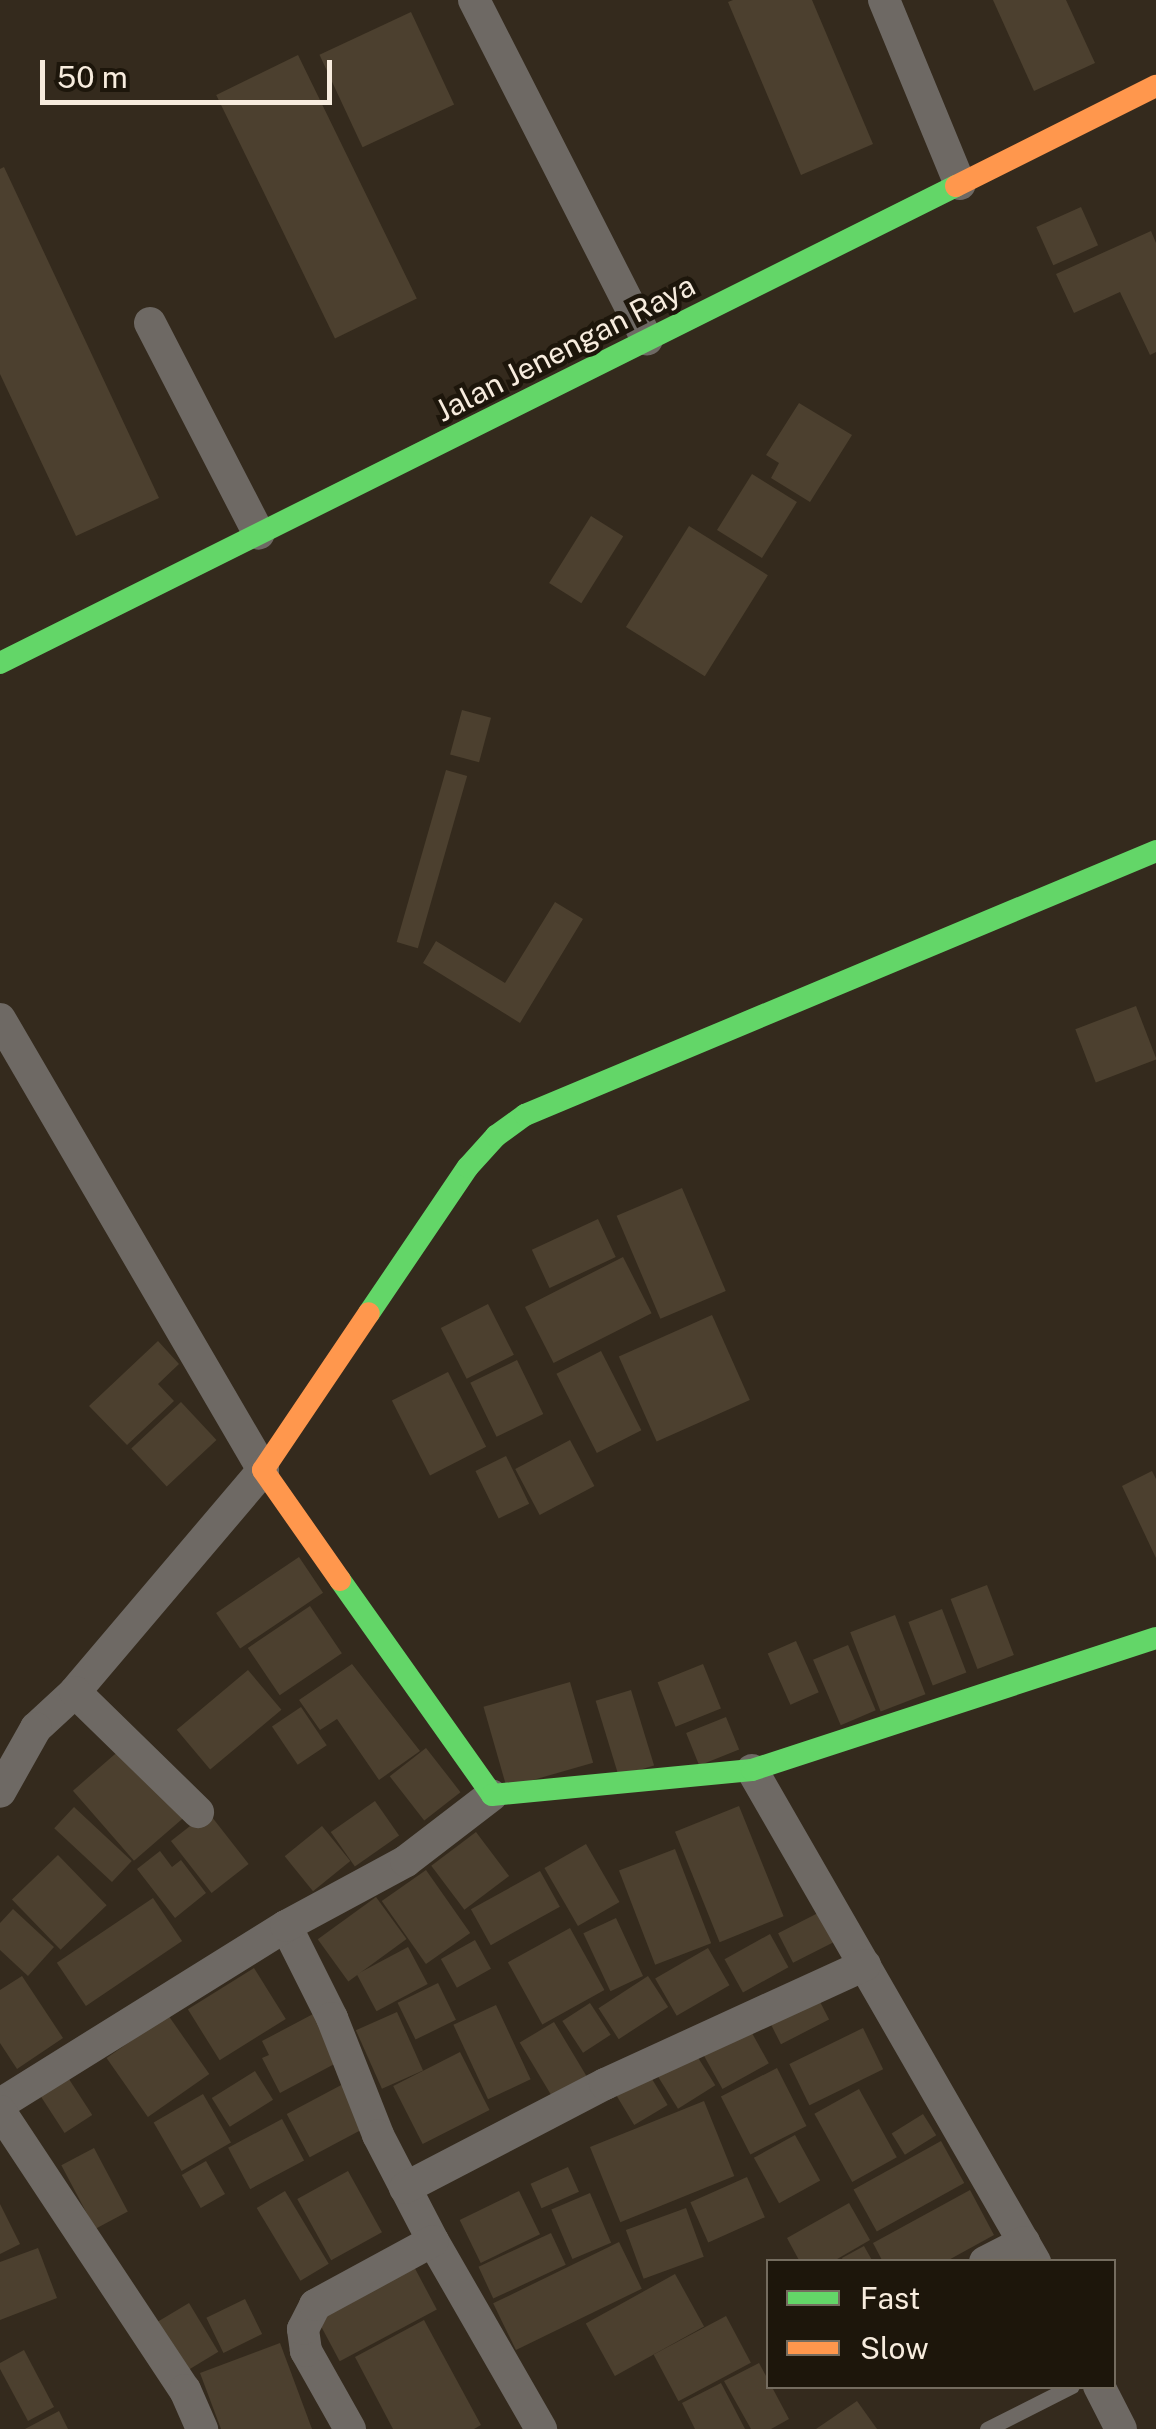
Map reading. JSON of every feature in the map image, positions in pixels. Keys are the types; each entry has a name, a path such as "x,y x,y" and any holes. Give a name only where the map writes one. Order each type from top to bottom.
{"street":[{"path":"474,0 647,340"},
{"path":"884,0 960,184"},
{"name":"Jalan Jenengan Raya","path":"0,663 1156,86"},
{"path":"150,323 258,534"},
{"path":"0,1792 36,1728 75,1692 263,1470 468,1167 496,1136 525,1115 1154,856"},
{"path":"0,1018 263,1470 492,1795"},
{"path":"202,2429 184,2390 0,2108 286,1926 406,1861 492,1795 752,1770 1156,1638"},
{"path":"75,1692 198,1812"},
{"path":"752,1770 1030,2252 998,2259"},
{"path":"286,1926 332,2018 378,2135 433,2241 542,2429"},
{"path":"405,2188 605,2084 865,1965"},
{"path":"350,2429 306,2351 303,2329 315,2305 433,2241"},
{"path":"1101,2389 1121,2429"}],"lane":[{"path":"988,2429 1066,2389"}],"building":[{"path":"812,0 873,144 801,175 728,2"},
{"path":"993,0 1066,0 1095,63 1034,91"},
{"path":"411,12 454,104 363,147 319,55"},
{"path":"298,55 417,299 335,338 216,95"},
{"path":"4,167 159,498 76,536 0,374 0,169"},
{"path":"1081,207 1098,245 1053,265 1036,227"},
{"path":"1151,231 1156,243 1156,352 1150,355 1120,292 1074,313 1056,274"},
{"path":"799,403 852,435 810,502 771,478 779,463 766,455"},
{"path":"752,474 797,502 762,558 717,530"},
{"path":"591,516 623,536 581,603 549,583"},
{"path":"689,526 768,575 705,676 626,627"},
{"path":"462,710 491,718 479,762 450,754"},
{"path":"446,770 467,776 418,948 397,942"},
{"path":"555,902 583,919 520,1023 423,963 436,941 505,983"},
{"path":"1136,1006 1156,1059 1096,1083 1075,1029"},
{"path":"682,1188 726,1291 660,1319 617,1216"},
{"path":"598,1219 616,1257 550,1288 532,1250"},
{"path":"623,1257 652,1313 554,1363 525,1307"},
{"path":"488,1304 514,1355 467,1379 441,1328"},
{"path":"712,1315 750,1400 657,1441 619,1356"},
{"path":"158,1341 179,1364 158,1384 174,1401 127,1445 89,1406"},
{"path":"601,1351 641,1430 597,1453 556,1374"},
{"path":"517,1360 543,1414 497,1437 470,1383"},
{"path":"448,1372 486,1447 430,1475 392,1401"},
{"path":"181,1402 216,1440 167,1486 131,1448"},
{"path":"570,1440 594,1486 540,1515 515,1469"},
{"path":"506,1456 529,1504 499,1519 475,1471"},
{"path":"1152,1471 1156,1479 1156,1558 1122,1486"},
{"path":"299,1557 323,1593 240,1649 216,1613"},
{"path":"987,1585 1014,1655 977,1669 951,1599"},
{"path":"310,1606 342,1653 280,1695 248,1648"},
{"path":"942,1609 966,1672 933,1685 908,1622"},
{"path":"895,1615 925,1694 881,1712 850,1632"},
{"path":"796,1641 819,1692 790,1705 768,1654"},
{"path":"848,1645 876,1710 841,1725 813,1660"},
{"path":"352,1664 420,1751 379,1780 337,1719 320,1730 299,1700"},
{"path":"703,1664 721,1709 676,1727 658,1682"},
{"path":"248,1670 281,1710 210,1770 177,1730"},
{"path":"570,1682 593,1763 507,1788 483,1707"},
{"path":"631,1690 654,1766 619,1776 596,1701"},
{"path":"301,1707 327,1745 298,1765 272,1727"},
{"path":"726,1717 739,1749 699,1766 686,1733"},
{"path":"122,1748 183,1818 134,1861 73,1791"},
{"path":"426,1748 460,1792 424,1820 390,1776"},
{"path":"375,1801 399,1835 355,1866 331,1832"},
{"path":"739,1806 784,1916 720,1942 675,1832"},
{"path":"74,1807 132,1861 112,1882 54,1828"},
{"path":"208,1812 249,1864 212,1893 171,1841"},
{"path":"322,1826 350,1861 313,1891 285,1856"},
{"path":"476,1832 509,1876 464,1910 431,1866"},
{"path":"586,1844 620,1902 578,1926 544,1868"},
{"path":"675,1849 711,1943 655,1965 619,1871"},
{"path":"160,1851 172,1867 181,1860 206,1893 175,1918 137,1869"},
{"path":"58,1855 107,1905 61,1950 12,1899"},
{"path":"426,1870 470,1933 426,1964 382,1901"},
{"path":"540,1871 560,1907 491,1945 471,1909"},
{"path":"376,1897 407,1939 348,1981 318,1939"},
{"path":"153,1898 182,1941 86,2006 57,1963"},
{"path":"13,1909 54,1947 28,1976 0,1950 0,1923"},
{"path":"820,1912 835,1941 793,1963 778,1933"},
{"path":"616,1918 643,1976 610,1991 583,1933"},
{"path":"570,1928 604,1990 542,2025 508,1962"},
{"path":"770,1934 788,1967 743,1992 725,1959"},
{"path":"475,1940 491,1969 457,1988 441,1959"},
{"path":"408,1947 428,1984 377,2011 357,1974"},
{"path":"708,1948 730,1985 677,2016 655,1978"},
{"path":"254,1968 286,2019 220,2060 188,2009"},
{"path":"22,1976 63,2038 17,2069 0,2043 0,1990"},
{"path":"648,1976 668,2007 619,2039 599,2008"},
{"path":"438,1983 456,2020 416,2040 398,2003"},
{"path":"815,1992 829,2020 781,2044 767,2017"},
{"path":"590,2003 611,2035 583,2053 562,2021"},
{"path":"496,2005 531,2079 488,2099 453,2025"},
{"path":"397,2012 423,2070 382,2089 356,2030"},
{"path":"315,2013 340,2061 280,2093 262,2058 269,2055 262,2041"},
{"path":"168,2015 209,2074 148,2117 107,2058"},
{"path":"554,2022 589,2080 555,2101 520,2043"},
{"path":"747,2024 769,2063 722,2089 701,2050"},
{"path":"863,2028 883,2069 809,2105 789,2064"},
{"path":"692,2048 715,2085 678,2109 655,2071"},
{"path":"460,2052 490,2110 423,2144 393,2086"},
{"path":"777,2068 807,2126 750,2155 721,2097"},
{"path":"646,2069 668,2105 634,2125 613,2089"},
{"path":"255,2071 273,2100 230,2127 212,2098"},
{"path":"65,2073 92,2115 65,2133 37,2091"},
{"path":"345,2083 368,2126 310,2157 287,2114"},
{"path":"859,2089 897,2157 852,2182 814,2114"},
{"path":"203,2094 231,2142 182,2171 154,2122"},
{"path":"704,2101 734,2176 620,2222 590,2147"},
{"path":"923,2114 936,2135 905,2155 892,2134"},
{"path":"282,2119 304,2160 250,2189 228,2148"},
{"path":"795,2135 820,2180 779,2203 754,2158"},
{"path":"941,2141 964,2183 877,2231 854,2189"},
{"path":"94,2148 128,2212 95,2229 61,2165"},
{"path":"206,2161 225,2194 201,2208 182,2175"},
{"path":"568,2167 579,2192 542,2208 531,2184"},
{"path":"348,2171 382,2232 331,2260 297,2199"},
{"path":"747,2177 765,2217 708,2242 690,2202"},
{"path":"970,2190 994,2235 950,2259 881,2259 873,2243"},
{"path":"285,2191 329,2264 300,2281 257,2208"},
{"path":"519,2191 540,2234 481,2263 460,2220"},
{"path":"590,2193 611,2243 572,2259 551,2209"},
{"path":"849,2203 870,2240 837,2259 798,2259 787,2238"},
{"path":"0,2204 20,2244 0,2254"},
{"path":"686,2208 704,2257 644,2279 626,2230"},
{"path":"551,2233 566,2265 493,2299 478,2267"},
{"path":"619,2242 642,2289 516,2350 493,2303"},
{"path":"864,2246 871,2259 842,2259"},
{"path":"38,2248 57,2298 0,2320 0,2262"},
{"path":"411,2261 437,2310 340,2361 314,2313"},
{"path":"675,2274 704,2326 615,2376 586,2323"},
{"path":"245,2299 262,2334 223,2353 206,2318"},
{"path":"189,2303 218,2352 183,2373 154,2324"},
{"path":"726,2316 751,2363 678,2401 654,2354"},
{"path":"424,2320 481,2425 474,2429 393,2429 355,2357"},
{"path":"280,2343 312,2429 221,2429 200,2373"},
{"path":"24,2350 54,2407 28,2421 0,2369 0,2363"},
{"path":"759,2363 766,2376 766,2389 773,2389 789,2419 771,2429 751,2429 724,2381"},
{"path":"721,2383 745,2429 695,2429 682,2403"},
{"path":"857,2401 877,2429 816,2429"},
{"path":"59,2411 68,2429 25,2429"}],"traffic: fast":[{"path":"0,663 956,186"},
{"path":"369,1313 468,1167 496,1136 525,1115 1156,851"},
{"path":"340,1580 492,1795 752,1770 1156,1638"}],"traffic: slow":[{"path":"956,186 1156,86"},
{"path":"340,1580 263,1470 369,1313"}]}
